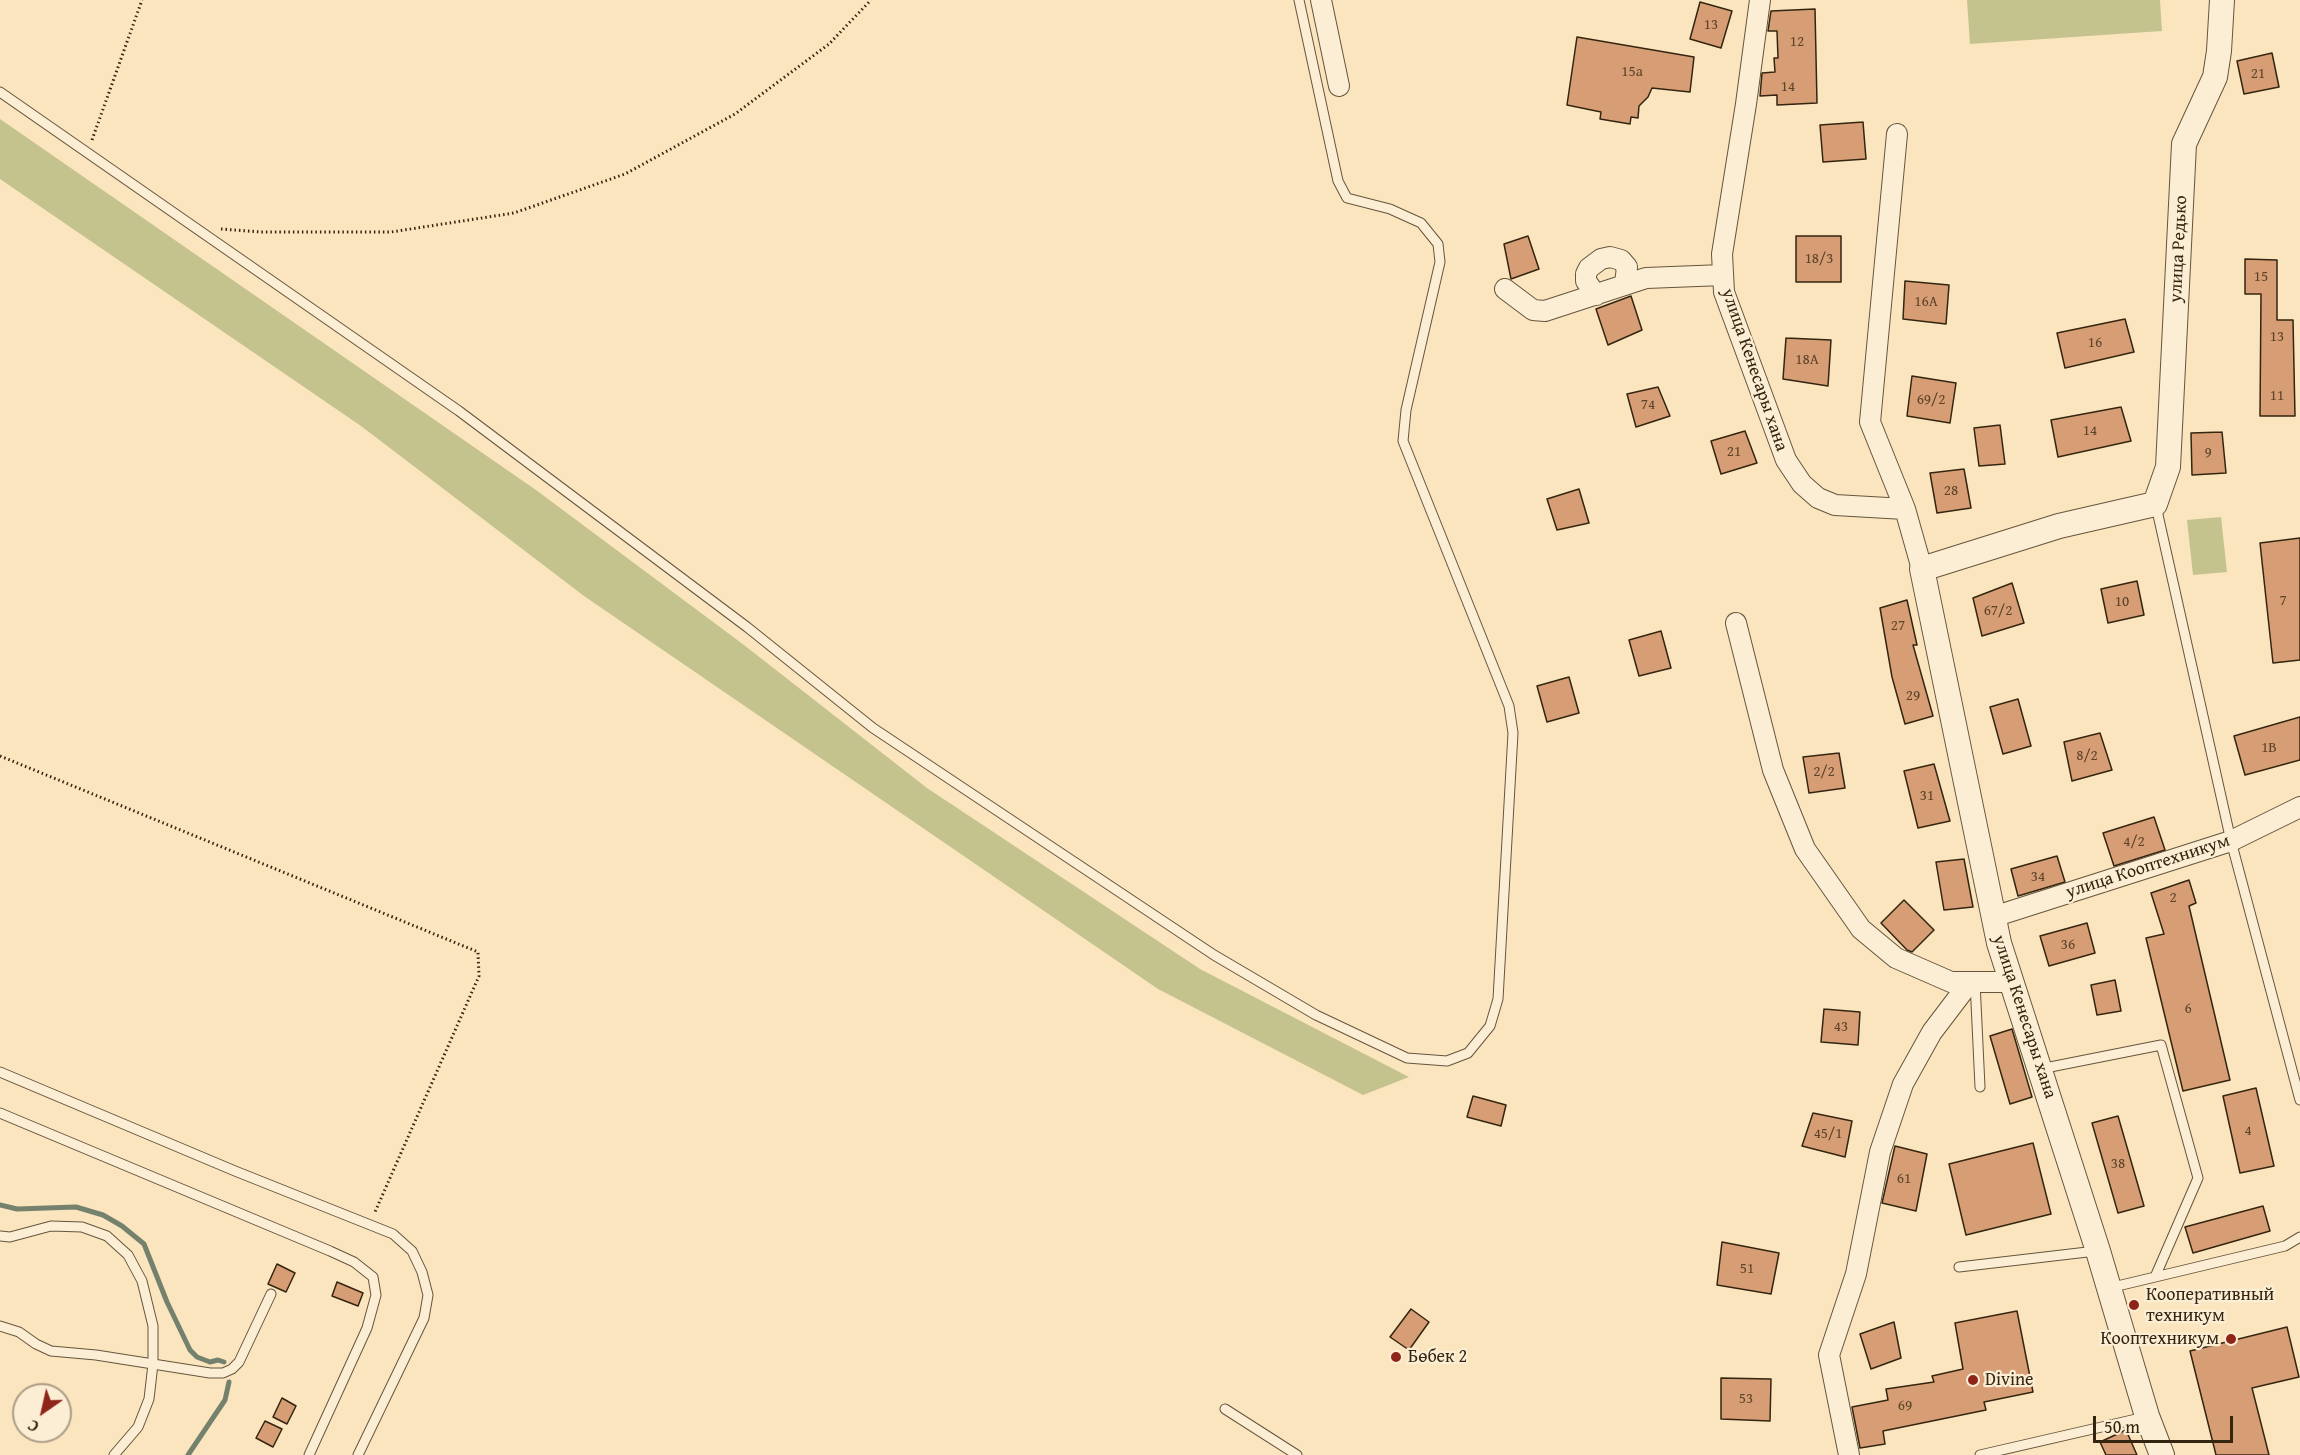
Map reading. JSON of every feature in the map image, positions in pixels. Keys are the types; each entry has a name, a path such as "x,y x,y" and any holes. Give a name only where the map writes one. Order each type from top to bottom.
{"street":[{"path":"1322,0 1339,86"},
{"name":"улица Кенесары хана","path":"1760,0 1722,254 1724,292 1786,460 1802,484 1818,498 1835,505 1905,509"},
{"name":"улица Редько","path":"2155,504 2168,467 2184,144 2215,77 2223,0"},
{"path":"1897,135 1870,422 1905,509 1922,570 2059,526 2155,504"},
{"path":"1596,295 1586,281 1586,274 1589,268 1601,258 1610,256 1621,260 1627,267 1625,284"},
{"path":"1504,289 1533,310 1545,310 1646,278 1723,275"},
{"name":"улица Кенесары хана","path":"1922,570 1999,943 2098,1251 2147,1416 2162,1455"},
{"path":"1736,622 1773,770 1805,849 1861,929 1896,958 1951,982 2012,982"},
{"name":"улица Кооптехникум","path":"1993,917 2231,841 2300,807"},
{"path":"1849,1455 1829,1356 1856,1274 1880,1152 1903,1084 1932,1032 1972,982"}],"lane":[{"path":"0,92 459,411 747,627 873,728 1214,955 1316,1015 1407,1059 1447,1061 1468,1053 1490,1026 1498,999 1513,733 1509,706 1403,441 1406,410 1440,262 1437,244 1421,222 1390,209 1347,198 1338,181 1299,0"},
{"path":"2155,504 2231,841 2300,1100"},
{"path":"1972,982 1980,1087"},
{"path":"2040,1069 2161,1045 2198,1178 2156,1277"},
{"path":"0,1072 224,1167 393,1234 412,1251 422,1272 428,1295 423,1318 358,1455"},
{"path":"0,1113 330,1251 354,1262 373,1277 376,1295 367,1328 309,1455"},
{"path":"0,1236 10,1237 51,1226 82,1227 107,1236 128,1255 142,1281 153,1326 153,1364 149,1399 138,1426 114,1455"},
{"path":"2109,1288 2285,1246 2300,1237"},
{"path":"1959,1267 2098,1251"},
{"path":"0,1326 19,1332 51,1351 223,1373 232,1369 239,1362 271,1294"},
{"path":"1225,1409 1297,1455"},
{"path":"1980,1455 2147,1416"}],"path":[{"path":"87,152 142,0"},
{"path":"193,228 261,232 391,232 514,213 625,174 735,114 829,44 871,0"},
{"path":"0,756 478,952 479,976 370,1225"}],"shaded area":[{"path":"1967,0 2160,0 2162,31 1970,44"},
{"path":"0,119 536,490 744,645 927,788 1200,969 1409,1077 1363,1095 1158,989 584,596 361,426 0,179"},
{"path":"2221,517 2227,572 2193,575 2187,520"}],"building":[{"path":"1700,2 1732,11 1721,48 1690,39"},
{"path":"1815,9 1817,103 1777,105 1777,95 1760,96 1762,73 1775,72 1774,58 1778,58 1777,31 1768,31 1771,11"},
{"path":"1577,37 1694,57 1690,92 1652,88 1648,97 1639,106 1638,118 1631,117 1630,124 1600,119 1601,112 1567,105"},
{"path":"2272,53 2279,87 2244,94 2237,61"},
{"path":"1863,122 1866,159 1823,162 1820,125"},
{"path":"1528,236 1539,269 1511,279 1504,244"},
{"path":"1796,236 1841,236 1841,282 1796,282"},
{"path":"2245,259 2277,260 2277,320 2293,320 2295,416 2260,416 2261,294 2245,294"},
{"path":"1905,281 1949,285 1946,324 1903,319"},
{"path":"1631,296 1642,330 1608,345 1596,309"},
{"path":"2125,319 2134,352 2065,368 2057,333"},
{"path":"1786,338 1831,340 1828,386 1783,379"},
{"path":"1912,376 1956,383 1950,423 1907,416"},
{"path":"1658,387 1670,416 1636,427 1627,394"},
{"path":"2121,407 2131,441 2058,457 2051,420"},
{"path":"2000,425 2005,464 1979,466 1974,428"},
{"path":"1745,431 1757,463 1721,474 1711,441"},
{"path":"2222,432 2226,473 2192,475 2191,433"},
{"path":"1964,469 1971,508 1937,513 1930,473"},
{"path":"1579,489 1589,523 1557,530 1547,499"},
{"path":"2300,538 2300,660 2273,663 2260,543"},
{"path":"2137,581 2144,615 2108,623 2101,589"},
{"path":"2012,583 2024,623 1982,636 1973,598"},
{"path":"1907,600 1917,645 1913,645 1933,716 1905,724 1892,677 1880,608"},
{"path":"1661,631 1671,668 1639,676 1629,640"},
{"path":"1569,677 1579,713 1547,722 1537,686"},
{"path":"2018,699 2031,746 2003,754 1990,707"},
{"path":"2300,717 2300,760 2245,775 2234,736"},
{"path":"2100,733 2112,770 2072,781 2064,742"},
{"path":"1839,753 1845,788 1809,793 1803,757"},
{"path":"1934,764 1950,821 1918,828 1904,771"},
{"path":"2154,817 2165,850 2114,866 2103,833"},
{"path":"2057,856 2065,882 2018,896 2011,869"},
{"path":"1964,859 1973,907 1944,910 1936,862"},
{"path":"2189,880 2196,903 2189,906 2230,1080 2183,1091 2146,938 2164,934 2151,893"},
{"path":"1904,900 1934,930 1912,952 1907,950 1881,923"},
{"path":"2087,923 2095,953 2049,966 2040,936"},
{"path":"2115,980 2121,1011 2097,1015 2091,985"},
{"path":"1824,1009 1860,1012 1858,1045 1821,1042"},
{"path":"2012,1029 2032,1097 2010,1104 1990,1036"},
{"path":"2256,1088 2274,1166 2240,1173 2223,1096"},
{"path":"1473,1096 1506,1105 1501,1126 1467,1117"},
{"path":"1813,1113 1852,1121 1845,1157 1802,1146"},
{"path":"2118,1116 2144,1206 2118,1213 2092,1123"},
{"path":"2033,1143 2051,1214 1966,1235 1949,1164"},
{"path":"1895,1146 1927,1154 1916,1211 1882,1203"},
{"path":"2263,1206 2270,1231 2193,1253 2185,1227"},
{"path":"1722,1242 1779,1253 1771,1294 1717,1285"},
{"path":"277,1264 295,1273 286,1292 268,1284"},
{"path":"337,1282 363,1293 358,1306 332,1296"},
{"path":"1411,1309 1429,1322 1409,1350 1390,1337"},
{"path":"2017,1311 2033,1392 1984,1402 1986,1410 1883,1431 1885,1444 1860,1448 1852,1407 1888,1400 1886,1389 1934,1382 1932,1376 1963,1369 1955,1323"},
{"path":"1894,1322 1901,1358 1871,1369 1860,1334"},
{"path":"2287,1327 2299,1377 2252,1388 2269,1455 2216,1455 2190,1351"},
{"path":"1721,1378 1771,1379 1770,1421 1721,1419"},
{"path":"282,1398 296,1406 287,1424 273,1417"},
{"path":"265,1421 282,1429 273,1447 256,1438"},
{"path":"2126,1430 2137,1455 2106,1455 2100,1442"}],"waterway":[{"path":"0,1205 17,1209 76,1207 103,1215 122,1226 144,1244 167,1302 190,1350 197,1357 210,1362 218,1360 224,1362"},
{"path":"188,1455 225,1400 229,1382"}],"place":[{"name":"Кооперативный техникум","path":"2134,1305"},
{"name":"Кооптехникум","path":"2231,1339"},
{"name":"Бөбек 2","path":"1396,1357"},
{"name":"Divine","path":"1973,1380"}]}
